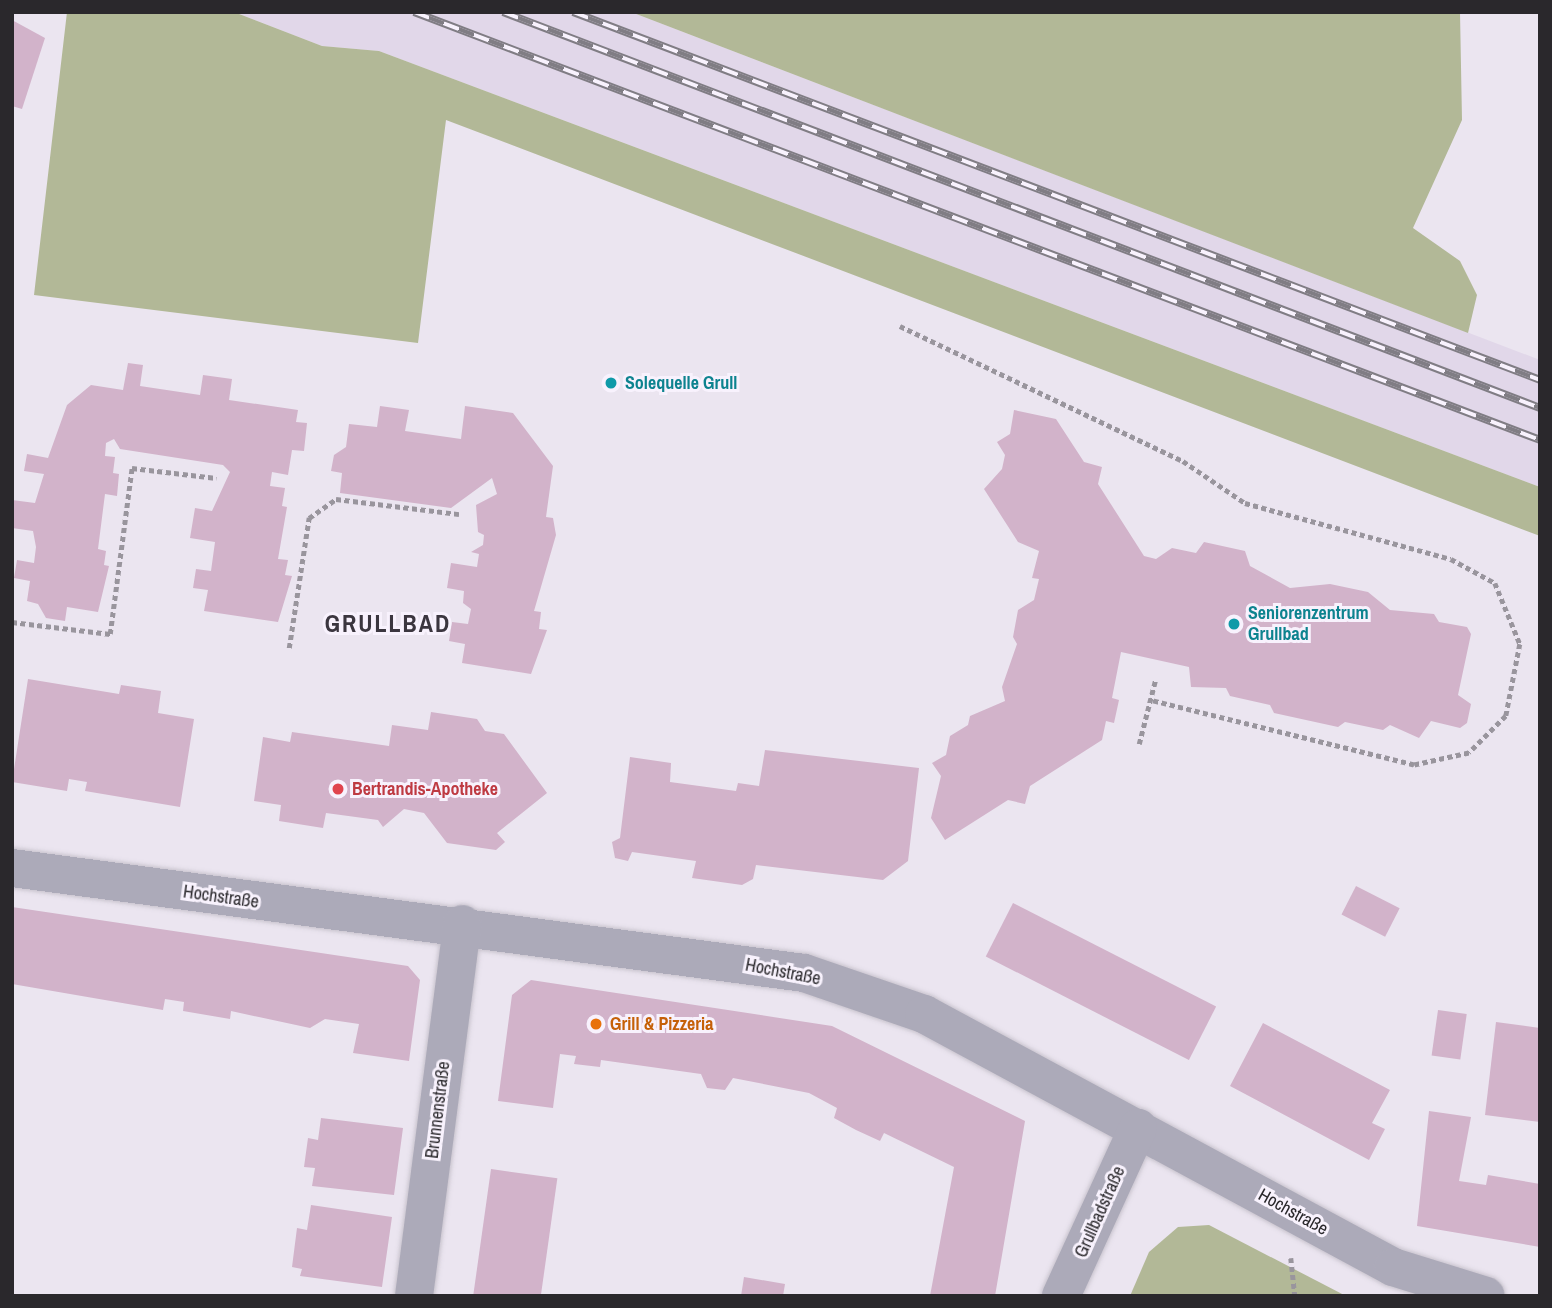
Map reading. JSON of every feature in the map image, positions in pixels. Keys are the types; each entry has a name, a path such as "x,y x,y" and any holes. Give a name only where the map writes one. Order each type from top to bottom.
{"street":[{"name":"Hochstraße","path":"12,868 462,925 804,973 924,1014 1393,1267 1486,1296"},
{"name":"Brunnenstraße","path":"414,1296 462,925"},
{"name":"Grullbadstraße","path":"1061,1296 1138,1128"}],"path":[{"path":"900,326 1183,461 1245,503 1451,559 1495,583 1520,644 1506,716 1469,753 1414,765 1150,700"},
{"path":"12,622 110,634 132,468 216,478"},
{"path":"289,648 309,518 336,499 459,514"},
{"path":"1139,744 1155,681"}],"shaded area":[{"path":"234,12 631,12 1540,360 1540,487 379,51 322,46"}],"green space":[{"path":"67,12 234,12 322,46 379,51 1540,487 1540,536 446,120 418,343 34,295"},
{"path":"631,12 1460,12 1462,120 1413,228 1460,261 1477,295 1468,333"},
{"path":"1209,1225 1346,1296 1130,1296 1149,1252 1178,1227"}],"building":[{"path":"12,20 45,38 22,109 12,106"},
{"path":"128,363 143,365 140,386 200,395 203,375 232,379 229,400 298,410 296,422 307,423 304,451 292,450 288,475 272,472 270,486 285,488 282,506 287,507 278,559 288,560 285,575 292,576 278,622 204,611 208,590 193,588 196,569 211,571 215,542 190,538 195,508 212,511 230,472 223,465 120,449 114,439 106,443 105,456 115,457 113,473 119,474 117,496 105,494 98,549 106,551 104,565 109,566 98,612 67,607 65,621 46,618 38,604 27,601 30,581 14,578 17,560 34,563 36,547 33,531 12,528 12,500 35,503 44,474 24,471 27,454 48,458 67,405 91,385 123,390"},
{"path":"380,406 409,410 405,431 461,439 465,406 513,413 553,466 546,517 553,518 556,535 534,611 541,612 539,629 547,630 531,674 462,663 465,644 449,641 452,622 468,624 471,609 463,603 464,591 447,588 451,563 477,567 479,554 471,552 483,545 484,535 478,532 476,505 497,494 492,478 451,508 340,493 342,473 331,471 334,455 346,447 349,424 377,427"},
{"name":"Seniorenzentrum Grullbad","path":"1014,410 1056,419 1084,462 1102,467 1098,484 1144,556 1156,559 1172,548 1196,553 1204,542 1245,551 1250,566 1290,588 1330,584 1368,592 1390,610 1434,614 1439,622 1467,627 1471,634 1458,695 1471,704 1467,723 1460,728 1431,721 1419,738 1390,725 1383,730 1345,722 1338,727 1274,713 1270,705 1230,696 1226,688 1191,687 1189,667 1121,652 1112,698 1119,700 1114,723 1106,721 1102,740 1030,786 1025,804 1008,800 945,840 931,818 941,776 932,763 946,755 950,736 968,725 970,716 1005,701 1002,687 1017,644 1013,637 1018,610 1034,600 1039,579 1032,578 1039,551 1018,542 984,489 1002,469 1005,455 997,442 1010,434"},
{"path":"28,679 119,694 121,685 161,691 158,713 194,719 180,807 85,791 87,782 69,779 67,791 12,782"},
{"path":"431,712 477,719 485,731 504,734 547,793 497,833 505,842 496,850 447,843 424,813 404,809 383,827 378,820 326,813 323,828 279,821 281,805 254,801 263,737 290,742 292,732 389,746 392,725 428,730"},
{"path":"765,750 919,768 908,861 883,880 756,865 753,879 742,885 692,878 696,861 632,852 628,861 615,858 612,842 620,838 630,757 671,763 670,782 736,791 738,783 759,786"},
{"path":"1356,886 1400,908 1385,937 1341,915"},
{"path":"1013,903 1216,1007 1189,1060 986,956"},
{"path":"12,907 408,966 420,980 409,1061 353,1053 359,1024 325,1019 310,1028 231,1011 230,1019 183,1011 184,1002 165,999 163,1010 12,984"},
{"path":"531,980 832,1026 1025,1121 995,1296 930,1296 954,1167 884,1133 880,1141 856,1130 834,1118 837,1108 809,1093 733,1078 725,1090 707,1088 701,1074 601,1060 600,1067 574,1064 576,1056 560,1054 553,1108 498,1101 512,995"},
{"path":"1438,1010 1467,1014 1460,1060 1432,1056"},
{"path":"1496,1022 1540,1028 1540,1122 1485,1115"},
{"path":"1263,1023 1390,1090 1372,1123 1385,1129 1369,1160 1230,1086"},
{"path":"1429,1111 1471,1117 1459,1181 1486,1185 1488,1175 1540,1184 1540,1247 1417,1226"},
{"path":"321,1118 403,1128 394,1195 312,1186 315,1168 304,1167 308,1138 318,1140"},
{"path":"491,1169 557,1178 541,1296 473,1296"},
{"path":"311,1205 392,1217 382,1287 300,1276 302,1269 292,1267 297,1228 307,1230"},
{"path":"744,1277 785,1284 783,1296 741,1296"}],"railway":[{"path":"414,12 1540,440"},
{"path":"503,12 1540,408"},
{"path":"573,12 1540,380"}],"place":[{"name":"Solequelle Grull","path":"611,383"},
{"name":"Seniorenzentrum Grullbad","path":"1234,624"},
{"name":"Bertrandis-Apotheke","path":"338,789"},
{"name":"Grill & Pizzeria","path":"596,1024"}],"district":[{"name":"GRULLBAD","path":"388,624"}]}
